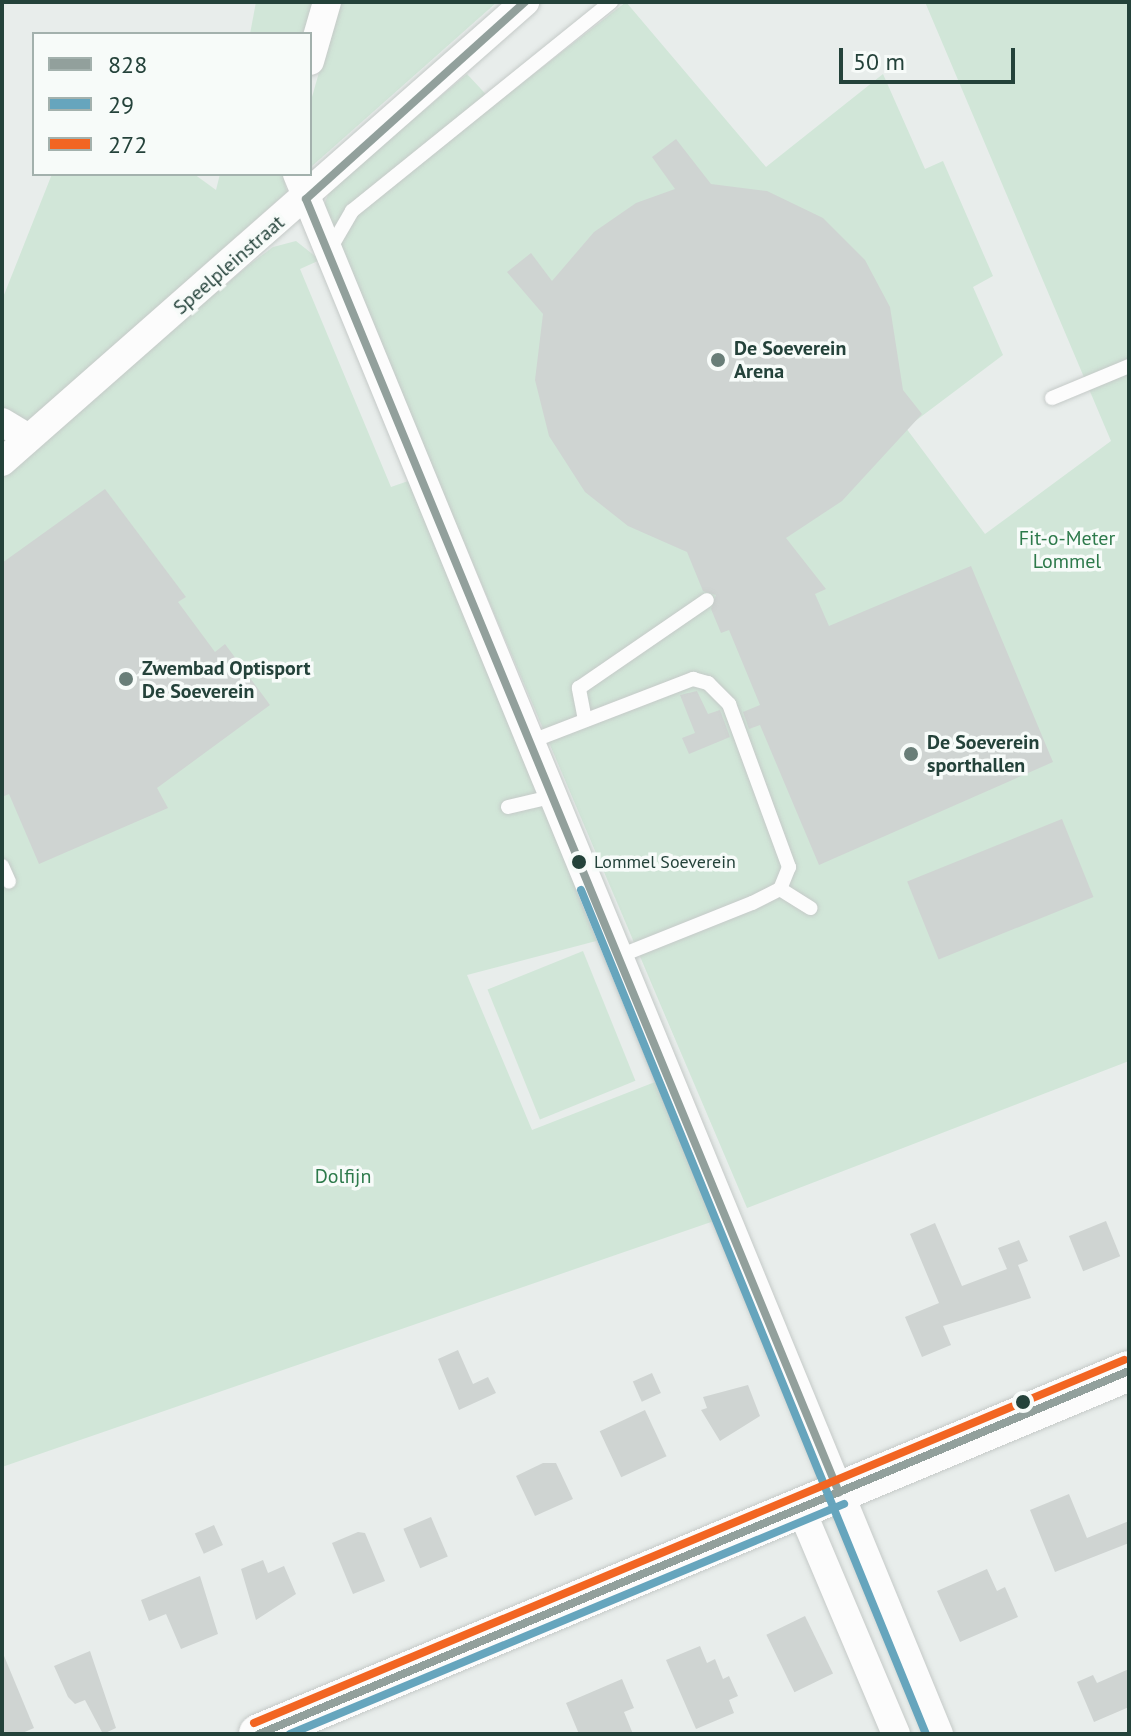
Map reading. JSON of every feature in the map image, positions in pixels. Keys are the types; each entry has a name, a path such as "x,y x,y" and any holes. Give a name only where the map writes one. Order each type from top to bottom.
{"main road":[{"path":"259,1734 1129,1371"}],"street":[{"path":"312,54 327,2"},
{"name":"Speelpleinstraat","path":"2,462 301,186 525,2"},
{"path":"301,186 327,257 622,955 939,1734"},
{"path":"2,422 29,438"},
{"path":"801,1509 896,1734"}],"lane":[{"path":"327,257 352,211 611,2"},
{"path":"1052,398 1129,366"},
{"path":"585,720 579,688 707,600"},
{"path":"532,741 685,681 715,688 729,704 778,827 789,867 780,889 622,955"},
{"path":"508,807 555,796"},
{"path":"2,866 9,882"},
{"path":"780,889 810,908"}],"green space":[{"path":"256,2 318,2 309,32 250,32"},
{"path":"339,2 497,2 312,166 312,97"},
{"name":"Fit-o-Meter Lommel","path":"626,2 766,167 883,74 925,169 943,161 993,276 973,287 1003,355 906,428 985,534 1111,441 925,2 1129,2 1129,1061 747,1208 322,209 331,188 467,74 495,104"},
{"path":"51,176 197,176 216,190 220,176 283,176 287,192 2,444 2,300"},
{"name":"Dolfijn","path":"296,241 320,260 300,269 391,487 411,480 600,940 467,975 532,1130 655,1082 714,1221 2,1467 2,473 249,265 273,247"},
{"path":"583,951 635,1081 540,1119 488,990"}],"building":[{"name":"De Soeverein Arena","path":"676,139 711,184 767,191 823,218 865,260 890,307 903,390 922,414 842,501 786,538 826,589 815,594 829,626 971,566 1053,762 819,865 760,725 749,729 743,712 760,705 729,630 721,633 711,609 716,595 703,591 687,552 628,526 585,492 549,436 535,380 543,314 507,272 531,253 552,281 594,232 636,203 675,189 652,157"},
{"name":"Zwembad Optisport De Soeverein","path":"105,489 186,597 178,602 215,652 225,644 270,705 157,788 168,808 39,864 9,794 2,797 2,563"},
{"path":"697,691 708,714 720,710 730,737 689,754 682,738 695,733 680,695"},
{"path":"1062,819 1093,897 939,959 907,882"},
{"path":"1106,1221 1120,1256 1083,1271 1069,1236"},
{"path":"935,1223 962,1286 1007,1269 998,1248 1019,1240 1028,1261 1018,1265 1031,1298 943,1326 951,1345 922,1357 905,1317 939,1303 910,1234"},
{"path":"458,1350 473,1384 488,1377 496,1393 459,1410 438,1359"},
{"path":"652,1373 661,1393 642,1402 633,1382"},
{"path":"748,1385 760,1416 720,1441 701,1410 707,1408 703,1397"},
{"path":"645,1410 667,1456 621,1477 600,1431"},
{"path":"543,1463 556,1463 573,1499 535,1516 516,1476"},
{"path":"1069,1494 1087,1538 1129,1521 1129,1543 1055,1572 1030,1510"},
{"path":"431,1517 448,1557 420,1568 403,1529"},
{"path":"214,1525 223,1545 204,1554 195,1534"},
{"path":"358,1532 365,1533 385,1581 353,1594 332,1543"},
{"path":"263,1560 268,1573 284,1566 296,1594 256,1620 241,1569"},
{"path":"987,1569 997,1591 1005,1587 1018,1617 960,1642 937,1591"},
{"path":"200,1576 218,1634 181,1649 166,1614 149,1621 141,1600"},
{"path":"805,1616 833,1674 794,1692 766,1635"},
{"path":"700,1646 707,1663 715,1659 723,1679 729,1676 738,1696 729,1700 734,1713 696,1729 666,1660"},
{"path":"2,1651 34,1728 20,1734 2,1734"},
{"path":"90,1651 116,1728 103,1734 85,1700 75,1704 68,1697 54,1666"},
{"path":"1129,1669 1129,1707 1094,1722 1077,1682 1093,1675 1097,1683"},
{"path":"622,1679 634,1708 624,1712 633,1734 579,1734 566,1703"}],"transit line":[{"name":"828","path":"306,199 525,2"},
{"name":"828","path":"306,199 839,1493"},
{"name":"29","path":"581,890 926,1734"},
{"name":"272","path":"254,1723 1124,1360"},
{"name":"828","path":"259,1734 1129,1371"},
{"name":"29","path":"290,1734 844,1504"}],"place":[{"name":"De Soeverein Arena","path":"718,360"},
{"name":"Zwembad Optisport De Soeverein","path":"126,679"},
{"name":"De Soeverein sporthallen","path":"911,754"},
{"name":"Lommel Soeverein","path":"579,862"}]}
